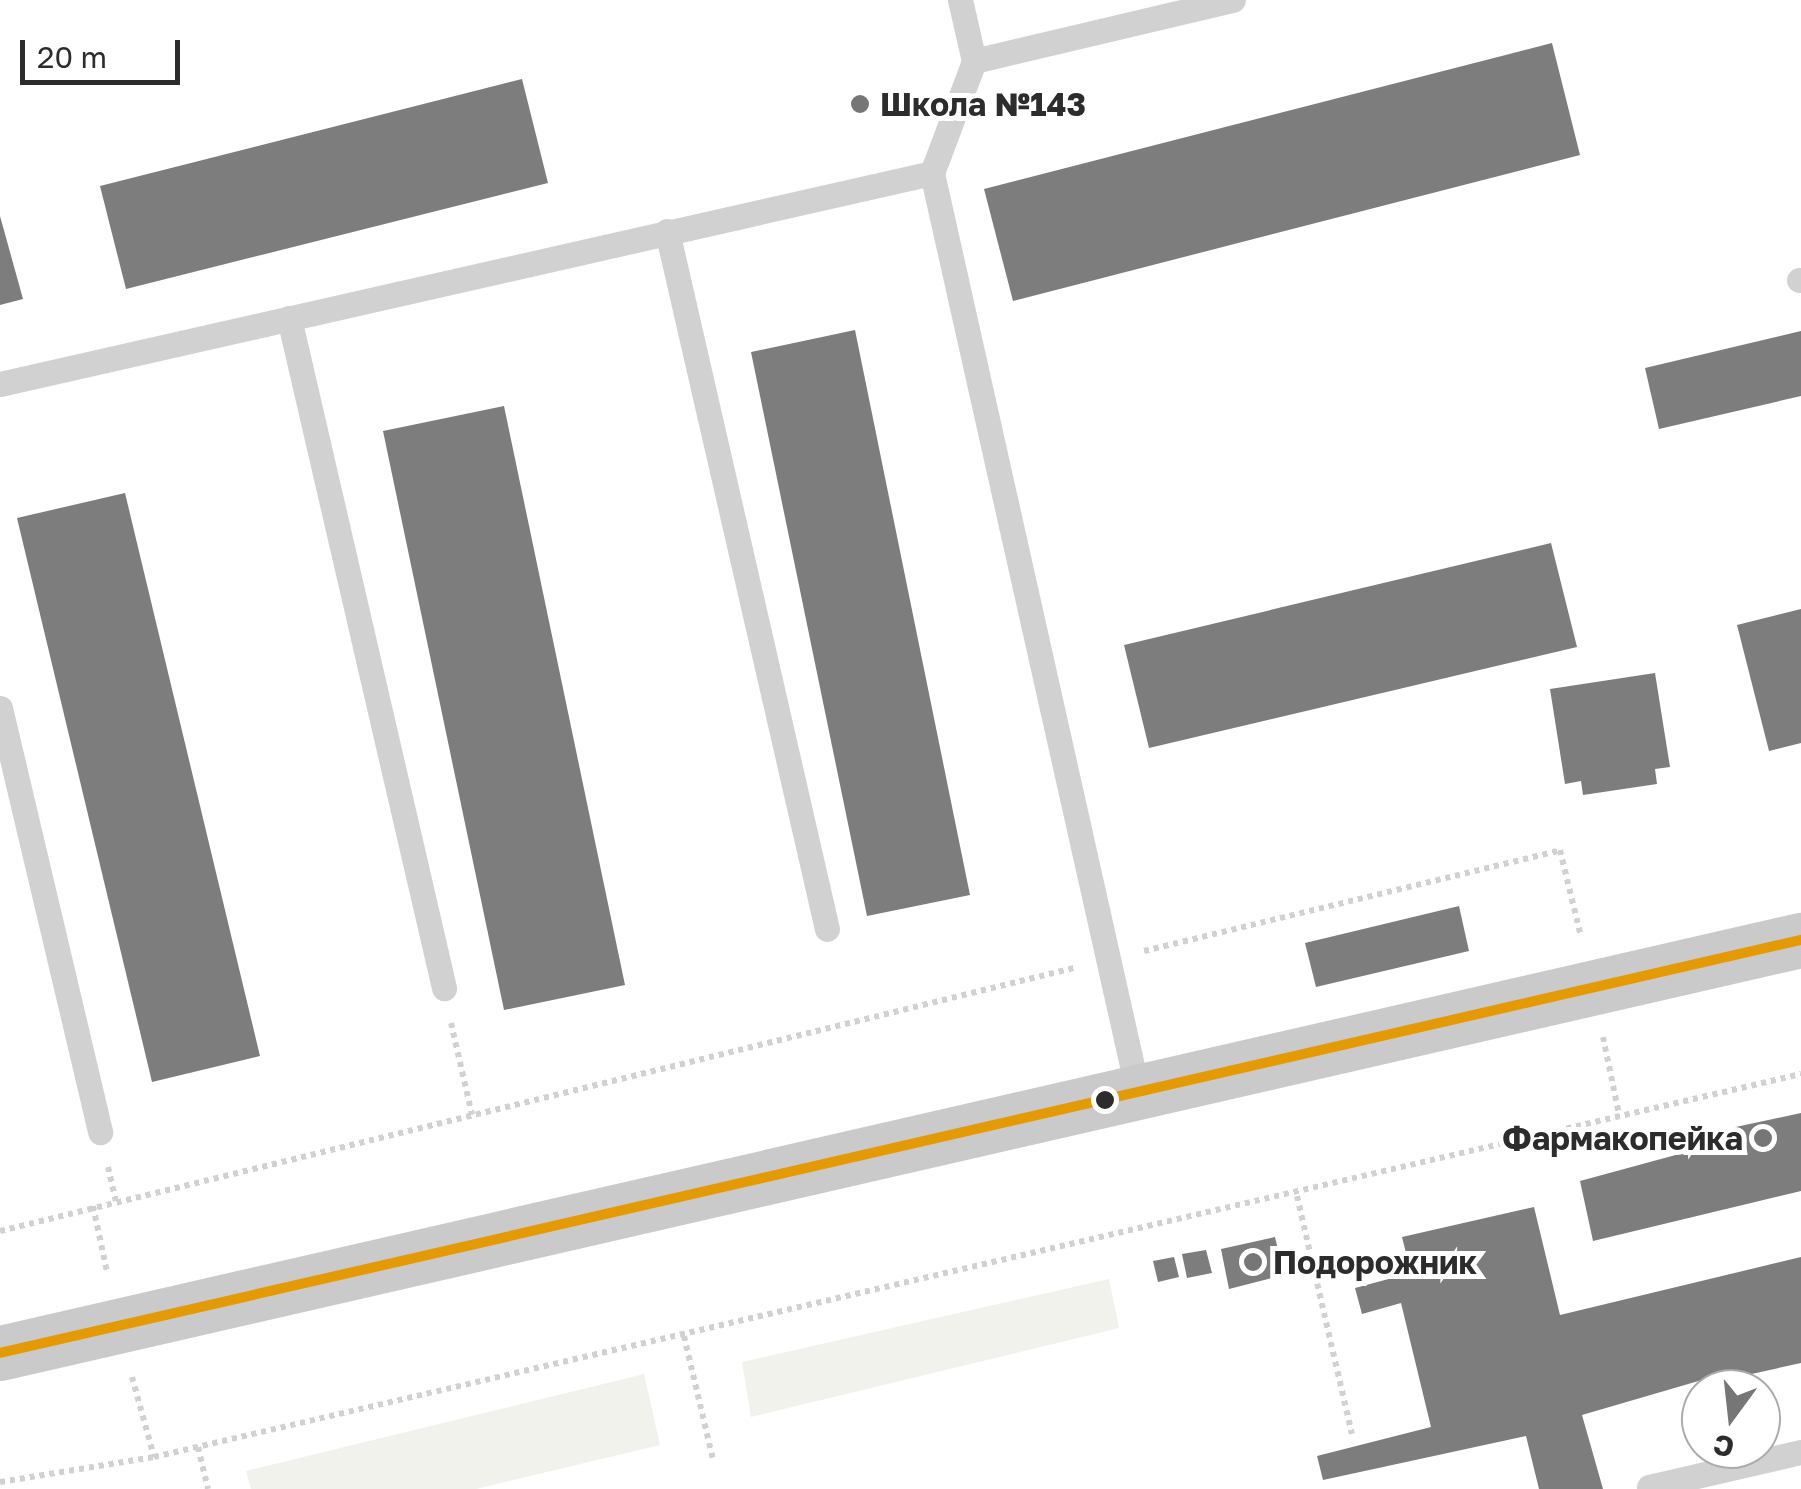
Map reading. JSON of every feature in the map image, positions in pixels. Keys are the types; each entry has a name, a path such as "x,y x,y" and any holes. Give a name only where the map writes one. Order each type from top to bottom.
{"street":[{"path":"0,1353 1801,940"}],"lane":[{"path":"960,0 974,61 932,172 1138,1092"},
{"path":"974,61 1233,0"},
{"path":"0,384 932,172"},
{"path":"667,231 827,930"},
{"path":"289,318 444,988"},
{"path":"0,708 100,1132"},
{"path":"1650,1487 1801,1452"}],"path":[{"path":"0,1231 1560,850"},
{"path":"444,988 472,1114"},
{"path":"0,1482 198,1447 1297,1196 1801,1074"},
{"path":"1297,1196 1352,1434"},
{"path":"684,1336 712,1460"},
{"path":"198,1447 208,1489"}],"shaded area":[{"path":"1109,1279 1119,1328 751,1417 742,1362"},
{"path":"644,1374 660,1445 476,1489 251,1489 246,1471"}],"building":[{"path":"1552,43 1580,155 1013,301 984,189"},
{"path":"522,79 548,183 126,289 100,186"},
{"path":"0,216 23,299 0,305"},
{"path":"855,330 970,895 867,916 751,352"},
{"path":"1801,331 1801,396 1659,429 1645,368"},
{"path":"504,406 625,985 504,1010 383,431"},
{"path":"125,493 260,1056 152,1082 17,518"},
{"path":"1551,543 1577,647 1149,748 1124,645"},
{"path":"1801,609 1801,743 1769,751 1737,625"},
{"path":"1655,673 1670,767 1655,769 1657,784 1583,795 1581,781 1565,784 1550,689"},
{"path":"1459,906 1469,951 1316,987 1305,943"},
{"path":"1801,1113 1801,1191 1593,1241 1580,1181 1705,1147 1703,1134"},
{"path":"1534,1207 1560,1315 1801,1257 1801,1363 1774,1369 1681,1369 1681,1386 1582,1415 1603,1489 1539,1489 1526,1436 1323,1480 1317,1456 1431,1427 1401,1303 1362,1314 1355,1288 1411,1273 1402,1237"},
{"name":"Подорожник","path":"1275,1237 1284,1275 1229,1289 1221,1249"},
{"path":"1206,1250 1212,1273 1187,1278 1182,1254"},
{"path":"1174,1257 1179,1277 1158,1282 1153,1261"}],"transit line":[{"path":"0,1353 1801,940"}],"place":[{"name":"Школа №143","path":"860,104"},
{"name":"Фармакопейка","path":"1763,1138"},
{"name":"Подорожник","path":"1253,1262"}]}
